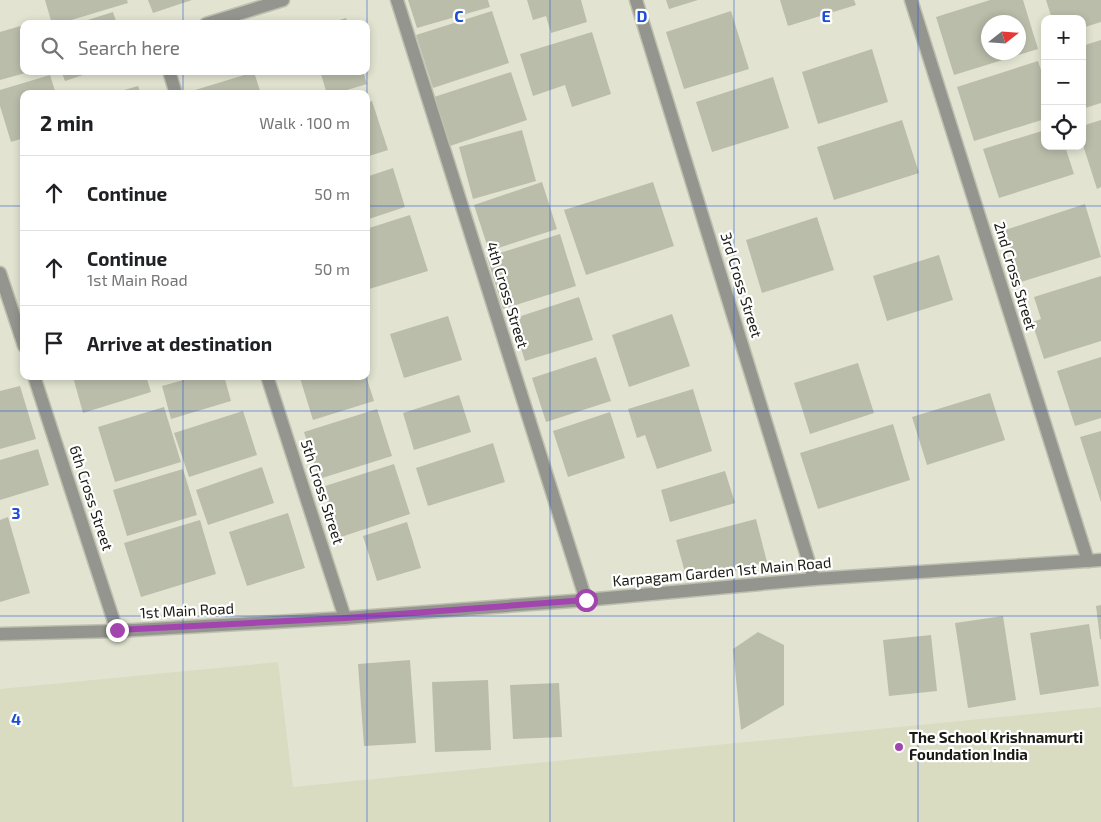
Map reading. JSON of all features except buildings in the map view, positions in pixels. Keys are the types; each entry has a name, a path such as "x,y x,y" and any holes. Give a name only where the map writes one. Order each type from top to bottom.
{"street":[{"path":"219,20 283,0"},
{"name":"4th Cross Street","path":"397,0 586,600"},
{"name":"3rd Cross Street","path":"636,0 814,579"},
{"name":"2nd Cross Street","path":"911,0 1088,561"},
{"path":"170,75 175,90"},
{"path":"0,274 20,334"},
{"name":"6th Cross Street","path":"35,380 117,630"},
{"name":"5th Cross Street","path":"268,380 345,618"},
{"name":"Karpagam Garden 1st Main Road","path":"345,618 586,600 814,579 1101,560"},
{"name":"1st Main Road","path":"0,634 345,618"}],"shaded area":[{"name":"The School Krishnamurti Foundation India","path":"278,662 293,787 1101,707 1101,822 0,822 0,689"}],"place":[{"name":"The School Krishnamurti Foundation India","path":"899,747"}],"route":[{"path":"117,630 345,618 586,600"}]}
